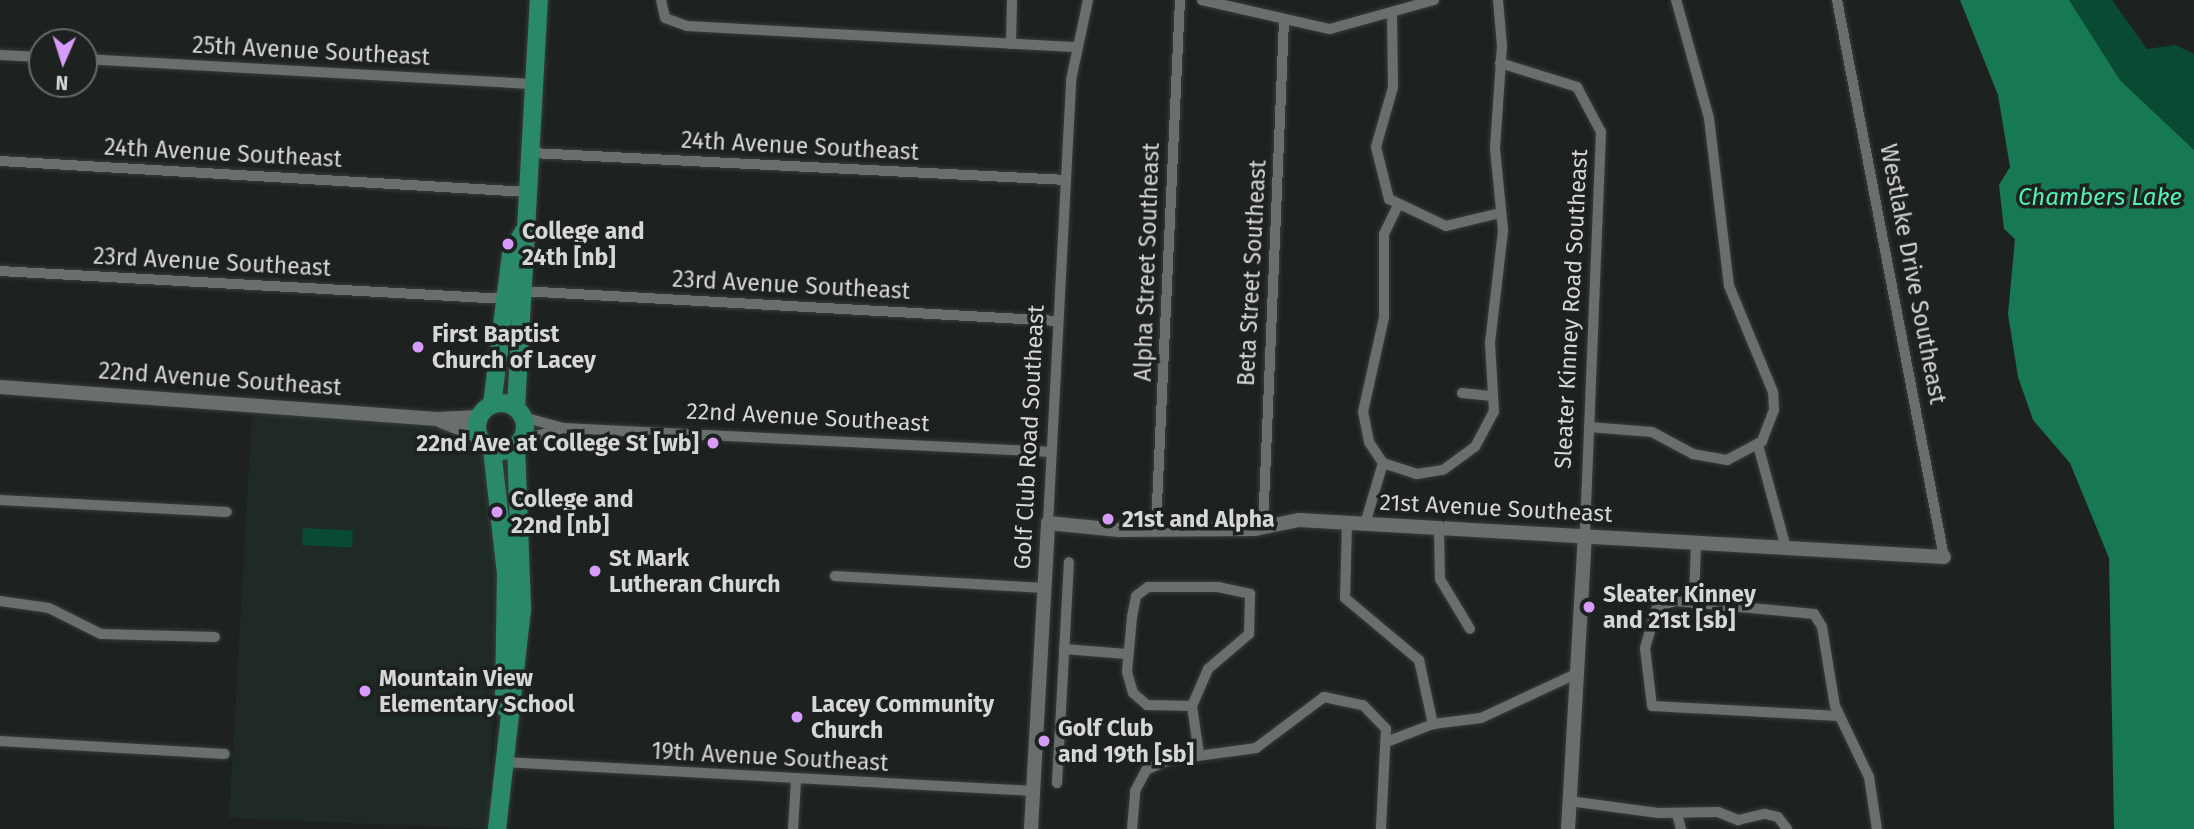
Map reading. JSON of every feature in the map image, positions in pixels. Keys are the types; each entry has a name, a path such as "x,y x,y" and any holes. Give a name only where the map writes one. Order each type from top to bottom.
{"main road":[{"path":"497,829 506,717 522,609 520,413 511,254 523,232 528,192 539,0"},
{"path":"506,717 500,681 506,573 485,443 486,411 513,295"},
{"path":"486,411 520,413"},
{"path":"485,443 519,444"}],"street":[{"path":"661,0 666,18 687,26 1077,47"},
{"path":"1011,44 1012,0"},
{"name":"Golf Club Road Southeast","path":"1031,829 1066,180 1077,47 1088,0"},
{"name":"Alpha Street Southeast","path":"1156,526 1181,0"},
{"path":"1202,0 1284,21 1330,29 1392,14 1434,0"},
{"path":"1392,14 1393,87 1376,147 1397,207 1384,234 1382,338 1363,412 1369,442 1383,463 1428,474 1458,462 1487,432 1492,396 1500,213 1495,137 1500,63 1498,0"},
{"path":"1589,427 1652,432 1712,459 1758,445 1770,427 1773,392 1729,286 1709,118 1676,0"},
{"name":"Westlake Drive Southeast","path":"1837,0 1944,557"},
{"name":"Beta Street Southeast","path":"1263,528 1284,21"},
{"path":"0,55 28,56"},
{"name":"25th Avenue Southeast","path":"98,61 535,85"},
{"name":"Sleater Kinney Road Southeast","path":"1500,63 1577,87 1601,132 1585,536 1568,829"},
{"name":"24th Avenue Southeast","path":"532,153 1066,180"},
{"name":"24th Avenue Southeast","path":"0,161 528,192"},
{"path":"1397,207 1446,226 1500,213"},
{"name":"23rd Avenue Southeast","path":"0,271 1058,321"},
{"name":"22nd Avenue Southeast","path":"0,387 437,419 486,411"},
{"path":"1462,393 1492,396"},
{"name":"22nd Avenue Southeast","path":"520,413 563,428 1051,452"},
{"name":"22nd Avenue Southeast","path":"437,419 485,443"},
{"name":"22nd Avenue Southeast","path":"519,444 563,428"},
{"path":"1758,445 1787,548"},
{"path":"1365,524 1383,463"},
{"path":"0,500 226,512"},
{"name":"21st Avenue Southeast","path":"1048,523 1119,530 1156,526 1263,528 1286,521 1347,523 1944,557"},
{"path":"1347,523 1345,597 1419,660 1433,724"},
{"path":"1439,528 1440,579 1470,629"},
{"path":"1694,603 1696,542"},
{"path":"1057,783 1069,562"},
{"path":"835,576 1044,588"},
{"path":"1192,706 1139,702 1127,672 1136,596 1148,587 1218,587 1250,594 1249,634 1208,669 1192,706 1199,754"},
{"path":"0,601 49,608 102,634 215,637"},
{"path":"1839,716 1653,706 1648,623 1657,607 1694,603 1814,614 1839,716 1869,777 1877,829"},
{"path":"1064,649 1128,654"},
{"path":"1389,741 1433,724 1481,718 1576,674"},
{"path":"1132,829 1135,791 1146,770 1199,754 1256,748 1324,698 1378,715 1389,741 1381,829"},
{"path":"0,741 225,754"},
{"name":"19th Avenue Southeast","path":"504,762 796,781 1034,791"},
{"path":"793,829 796,781"},
{"path":"1569,801 1677,814 1718,812 1737,825 1765,814 1779,817 1787,829"},
{"path":"1677,814 1681,829"}],"shaded area":[{"path":"2069,0 2112,0 2147,49 2176,45 2194,54 2194,150 2120,80"},
{"name":"Mountain View Elementary School","path":"252,413 424,423 472,440 484,457 501,563 487,829 229,818"},
{"path":"303,528 353,531 352,548 302,545"}],"water":[{"name":"Chambers Lake","path":"1960,0 2069,0 2120,80 2194,150 2194,829 2114,829 2109,558 2070,463 2033,420 2018,377 2008,314 2015,239 2004,229 1999,185 2010,167 1998,95"}],"place":[{"name":"College and 24th [nb]","path":"508,244"},
{"name":"First Baptist Church of Lacey","path":"418,347"},
{"name":"22nd Ave at College St [wb]","path":"713,443"},
{"name":"College and 22nd [nb]","path":"497,512"},
{"name":"21st and Alpha","path":"1108,519"},
{"name":"St Mark Lutheran Church","path":"595,571"},
{"name":"Sleater Kinney and 21st [sb]","path":"1589,607"},
{"name":"Mountain View Elementary School","path":"365,691"},
{"name":"Lacey Community Church","path":"797,717"},
{"name":"Golf Club and 19th [sb]","path":"1044,741"}]}
